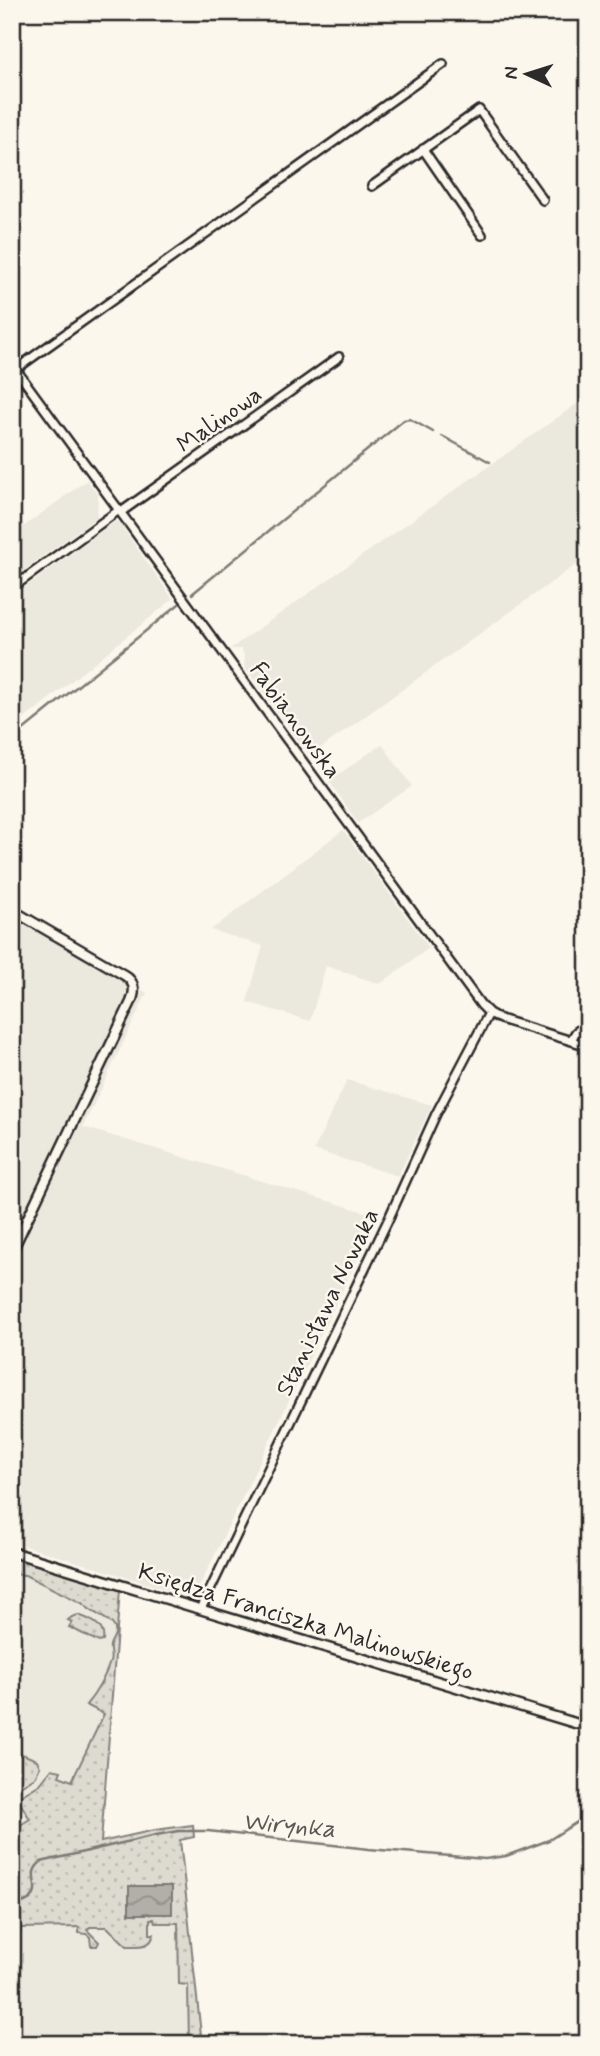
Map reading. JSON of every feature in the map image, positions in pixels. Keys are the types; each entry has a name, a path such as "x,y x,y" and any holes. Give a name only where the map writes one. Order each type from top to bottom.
{"street":[{"path":"14,366 443,64"},
{"path":"372,186 479,110 543,200"},
{"path":"423,149 482,235"},
{"name":"Malinowa","path":"12,588 339,357"},
{"name":"Fabianowska","path":"14,366 481,1005 489,1013 505,1021 588,1046"},
{"path":"12,910 124,975 134,984 131,1002 12,1251"},
{"name":"Stanisława Nowaka","path":"201,1609 447,1092 489,1013"},
{"path":"571,1040 576,1032 588,1023"},
{"name":"Księdza Franciszka Malinowskiego","path":"12,1552 588,1727"}],"shaded area":[{"path":"588,396 588,477 580,483 588,485 588,556 310,756 244,666 245,657 241,649 230,649"},
{"path":"87,480 98,495 97,517 12,579 12,535"},
{"path":"117,520 173,599 12,729 12,597"},
{"path":"382,744 412,786 358,823 329,781"},
{"path":"343,830 429,948 380,984 326,966 310,1021 247,1002 263,946 211,930"},
{"path":"12,916 147,993 83,1127 378,1216 194,1598 12,1542"},
{"path":"347,1080 432,1105 398,1176 314,1150"},
{"path":"12,1557 120,1589 101,1842 193,1825 194,1837 180,1840 202,2044 189,2044 188,1985 179,1984 178,1923 155,1923 154,1919 150,1919 150,1934 154,1934 150,1942 140,1946 127,1946 107,1927 90,1927 87,1930 99,1942 97,1946 91,1946 90,1937 79,1933 79,1927 21,1928 20,1934 12,1932 12,1830 30,1819 19,1797 40,1784 52,1769 61,1771 59,1776 72,1781 104,1714 86,1705 108,1668 111,1660 110,1645 115,1631 111,1622 82,1603 25,1575 12,1574"},
{"path":"12,1567 119,1599 101,1833 12,1882"},
{"path":"78,1615 100,1627 103,1641 99,1642 69,1627 72,1622 68,1620"},
{"path":"18,1754 37,1760 40,1767 35,1777 17,1788 12,1787 12,1767"},
{"path":"173,1848 202,2044 12,2044 12,1921"}],"water":[{"path":"129,1886 172,1886 172,1914 129,1914"}],"waterway":[{"path":"192,594 404,420 410,419 433,432"},
{"path":"442,436 490,462"},
{"path":"12,739 179,604"},
{"name":"Wirynka","path":"12,1906 32,1897 35,1892 34,1874 41,1862 179,1831 208,1831 485,1859 506,1856 549,1840 588,1815"}]}
